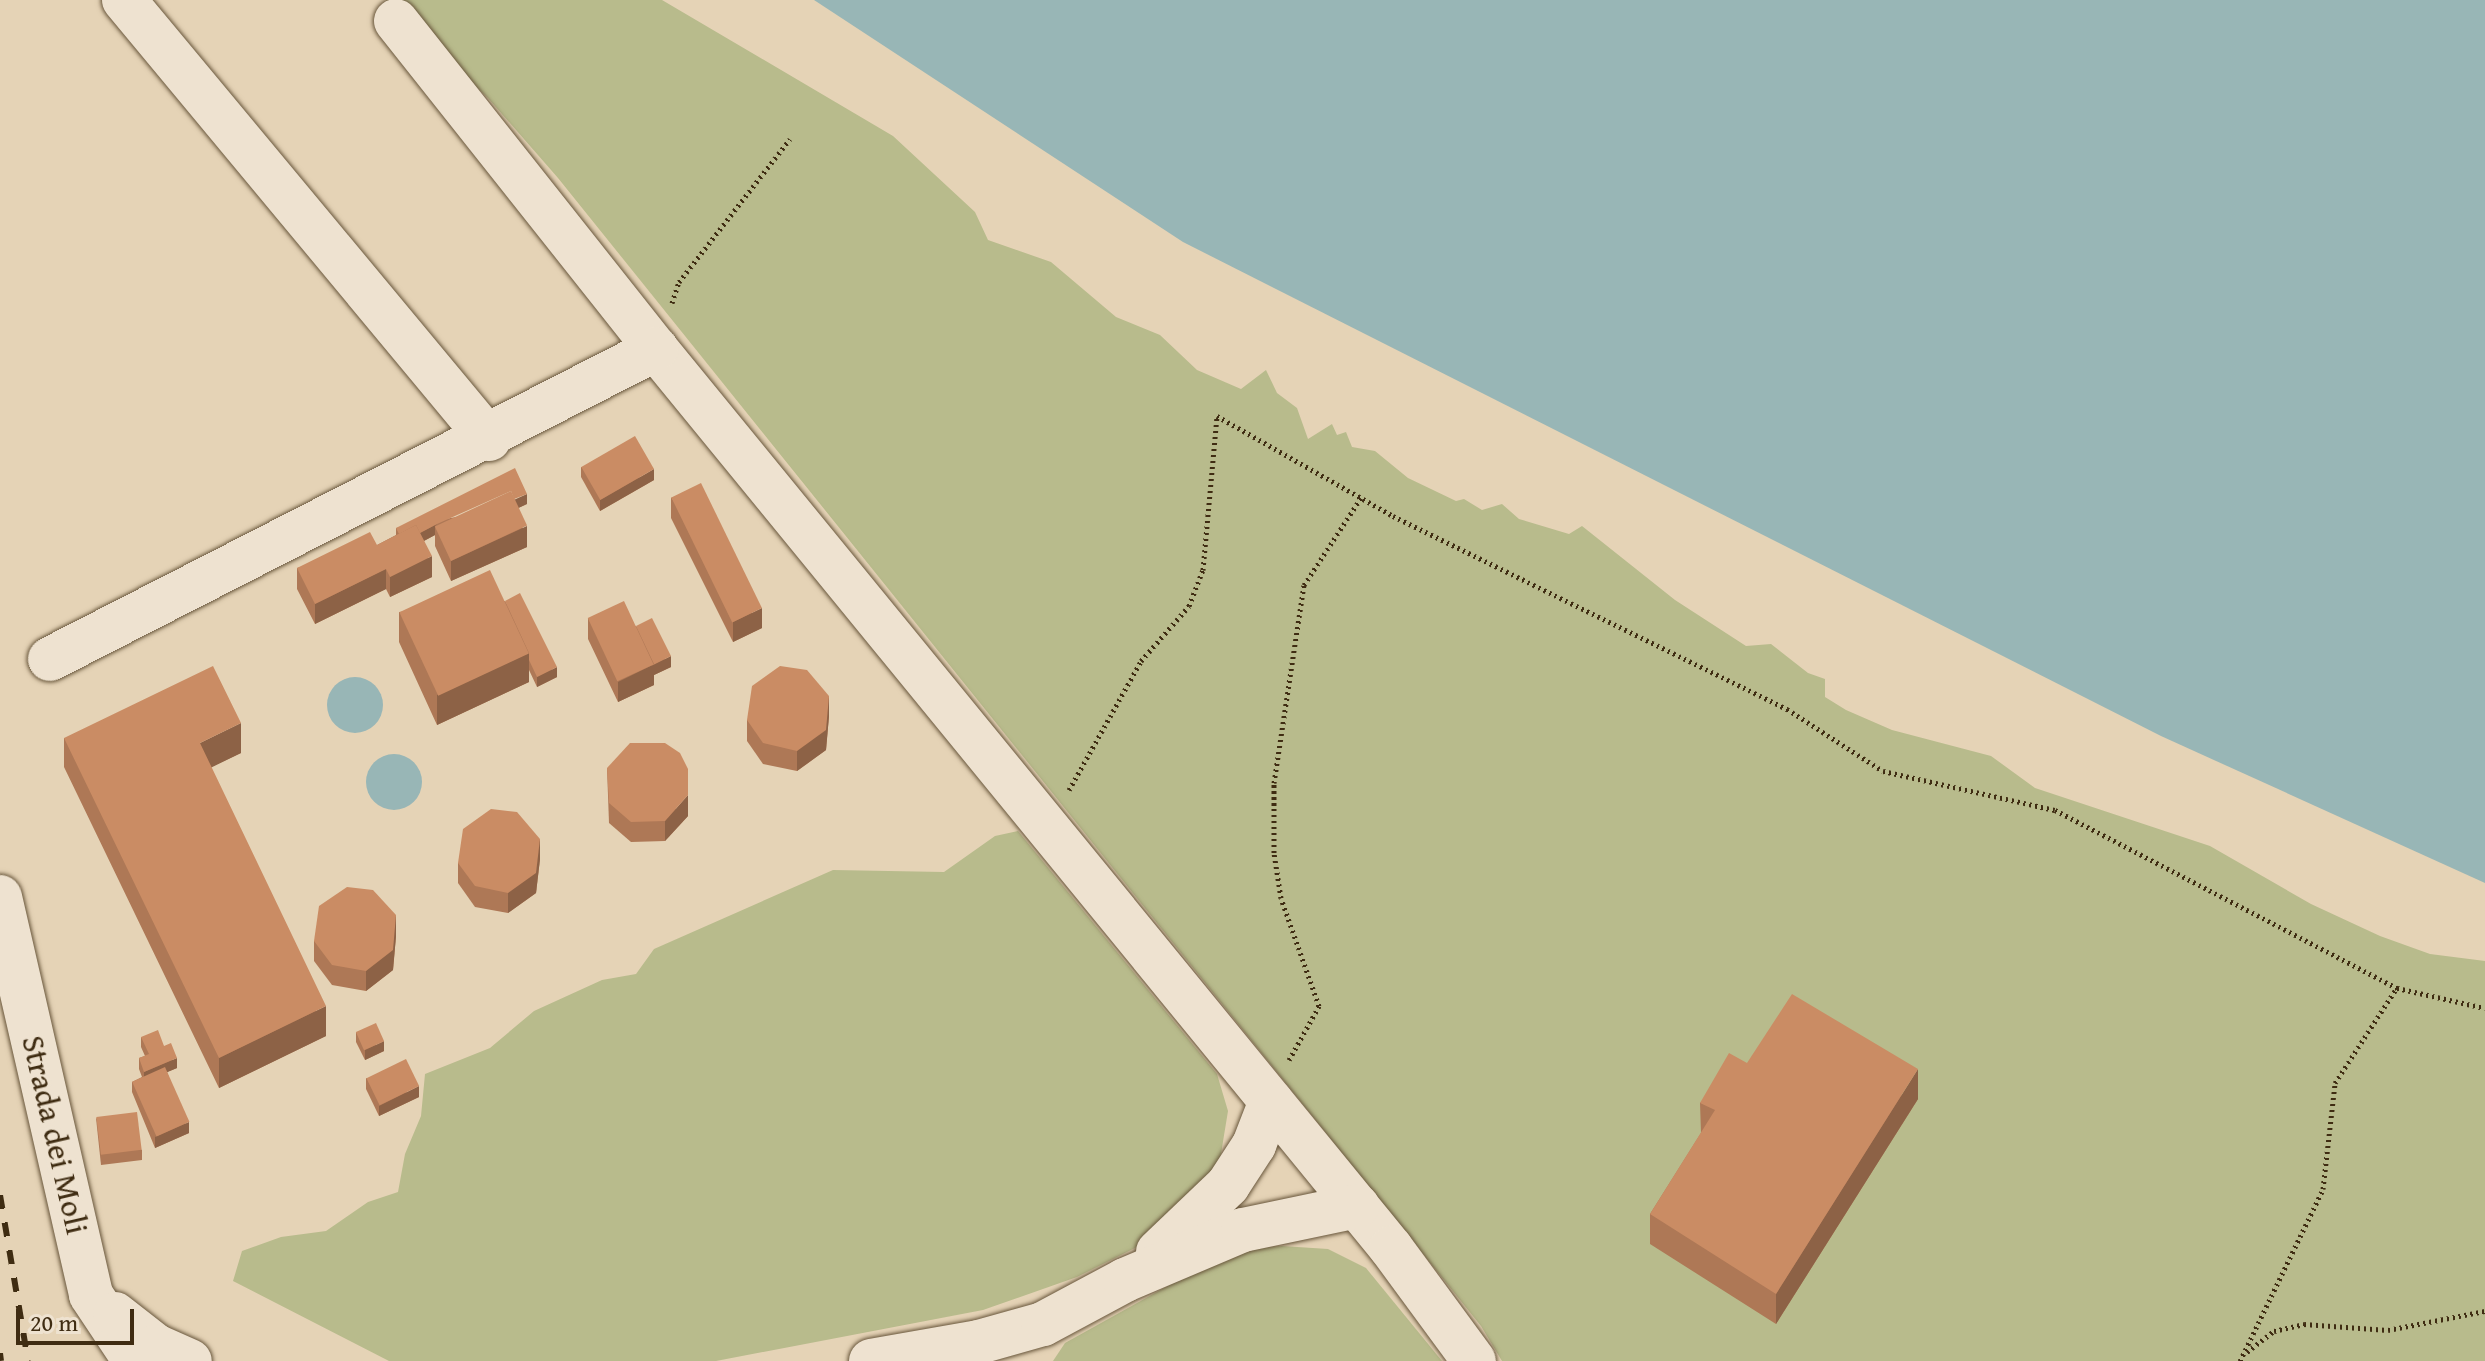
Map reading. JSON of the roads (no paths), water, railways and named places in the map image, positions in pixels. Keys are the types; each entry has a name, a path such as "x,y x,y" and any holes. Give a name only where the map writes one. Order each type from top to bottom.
{"street":[{"path":"124,0 489,439"},
{"path":"396,21 656,349 1358,1206 1474,1361"},
{"path":"50,659 489,439 656,349"},
{"name":"Strada dei Moli","path":"0,897 91,1295 135,1361"},
{"path":"1125,1280 1201,1216 1228,1185 1254,1145 1266,1095"},
{"path":"871,1361 979,1342 1043,1324 1125,1280 1243,1230 1358,1206"},
{"path":"91,1295 156,1346 190,1361"}],"water":[{"path":"814,0 2485,0 2485,883 2161,736 1183,242"},
{"path":"355,677 375,685 383,705 375,725 355,733 335,725 327,705 335,685"},
{"path":"394,754 414,762 422,782 414,802 394,810 374,802 366,782 374,762"}],"railway":[{"path":"0,1195 28,1361"},
{"path":"0,1353 1,1361"}]}
